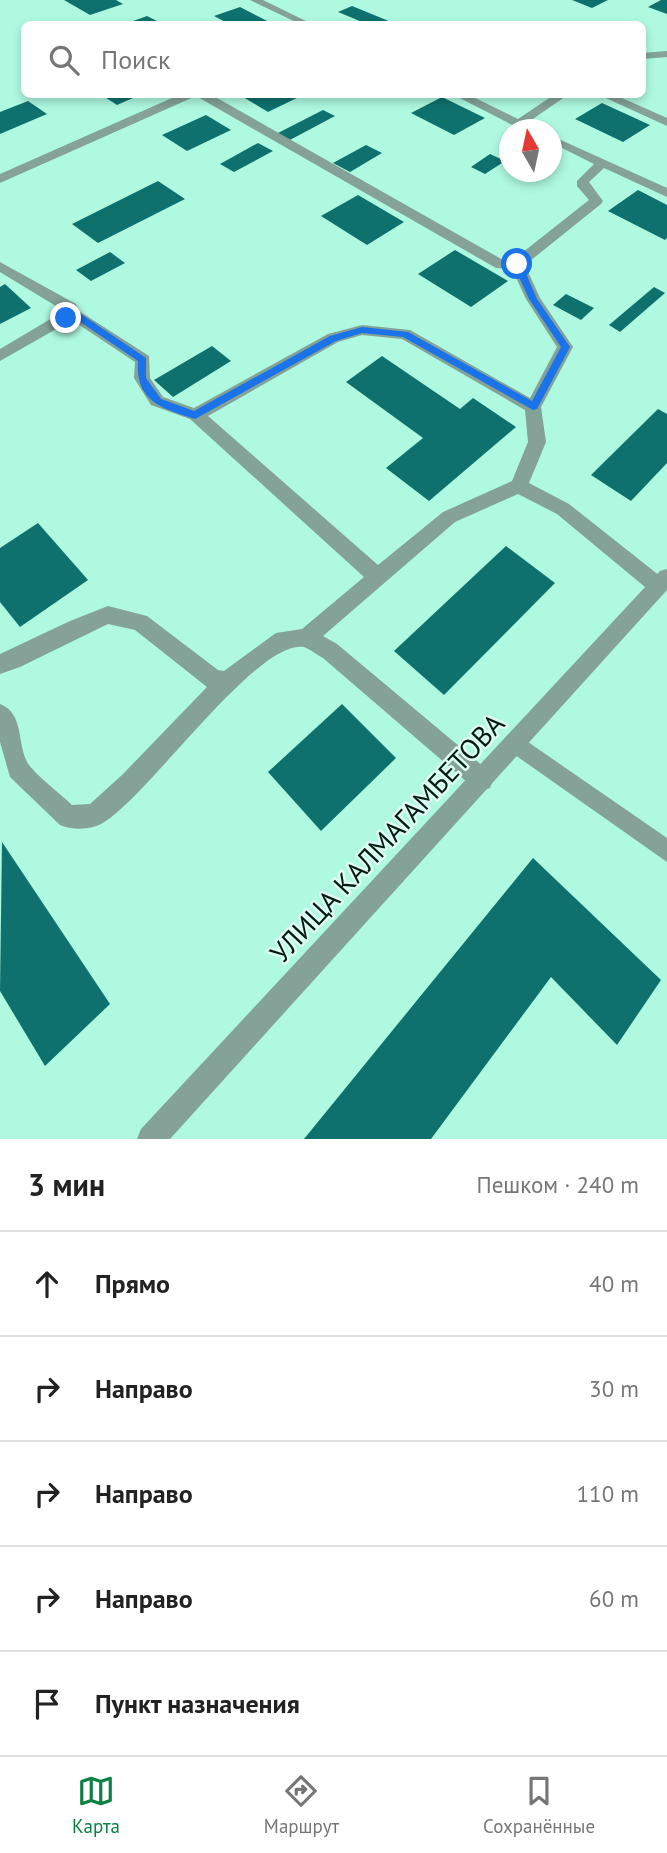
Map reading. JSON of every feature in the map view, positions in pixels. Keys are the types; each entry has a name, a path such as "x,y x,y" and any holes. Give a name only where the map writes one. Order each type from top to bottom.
{"street":[{"path":"255,0 300,21"},
{"path":"646,56 667,54"},
{"path":"0,179 183,98"},
{"path":"208,98 501,265 517,264 596,201 583,186 583,181 602,163"},
{"path":"466,98 510,119"},
{"path":"525,119 558,98"},
{"path":"611,98 667,122"},
{"path":"562,144 667,193"},
{"path":"306,638 449,517 519,486 537,442 533,407 565,347 533,299 517,264"},
{"path":"0,266 71,307 72,313 143,360 142,379 157,401 195,415 230,443 378,577"},
{"path":"0,356 72,313"},
{"path":"195,415 333,338 362,330 405,334 533,407"},
{"path":"519,486 563,509 664,585"},
{"name":"УЛИЦА КАЛМАГАМБЕТОВА","path":"151,1139 664,585"},
{"path":"0,664 108,615 140,622 213,680 227,681"},
{"path":"0,714 6,722 18,769 68,817 95,816 227,681 283,640 306,638 330,651 482,780"}],"lane":[{"path":"515,743 667,851"}],"building":[{"path":"64,0 116,0 123,4 90,15"},
{"path":"572,0 608,0 592,8"},
{"path":"667,0 667,14 648,7"},
{"path":"352,6 389,21 360,21 338,12"},
{"path":"240,7 267,21 223,21 214,16"},
{"path":"147,16 157,21 133,21"},
{"path":"106,98 133,98 117,105"},
{"path":"245,98 297,98 268,112"},
{"path":"444,98 485,118 454,135 411,113"},
{"path":"28,101 47,114 0,134 0,112"},
{"path":"602,103 650,125 623,142 575,119"},
{"path":"323,110 335,116 288,141 276,134"},
{"path":"206,115 231,130 187,151 162,135"},
{"path":"258,143 273,151 234,172 220,164"},
{"path":"366,145 382,153 350,172 333,163"},
{"path":"490,154 499,158 499,165 485,174 471,167"},
{"path":"158,181 185,199 98,243 72,224"},
{"path":"638,190 667,205 665,240 608,211"},
{"path":"358,195 404,222 367,245 321,216"},
{"path":"455,250 508,281 471,307 418,274"},
{"path":"110,252 125,263 91,281 76,270"},
{"path":"5,284 31,308 0,324 0,287"},
{"path":"654,287 665,293 620,332 609,325"},
{"path":"566,294 594,308 581,320 553,305"},
{"path":"212,346 231,361 173,397 154,380"},
{"path":"382,356 460,409 473,398 516,427 429,501 386,468 423,438 346,382"},
{"path":"658,409 667,414 667,463 631,501 591,475"},
{"path":"38,523 88,580 20,627 0,602 0,548"},
{"path":"506,546 555,583 444,695 394,651"},
{"path":"342,704 396,758 321,831 268,772"},
{"path":"2,842 110,1004 45,1066 0,991"},
{"path":"533,858 661,980 617,1045 551,977 431,1139 304,1139"}],"route":[{"path":"66,318 72,313 143,360 142,379 157,401 195,415 333,338 362,330 405,334 533,407 565,347 533,299 517,264"}]}
